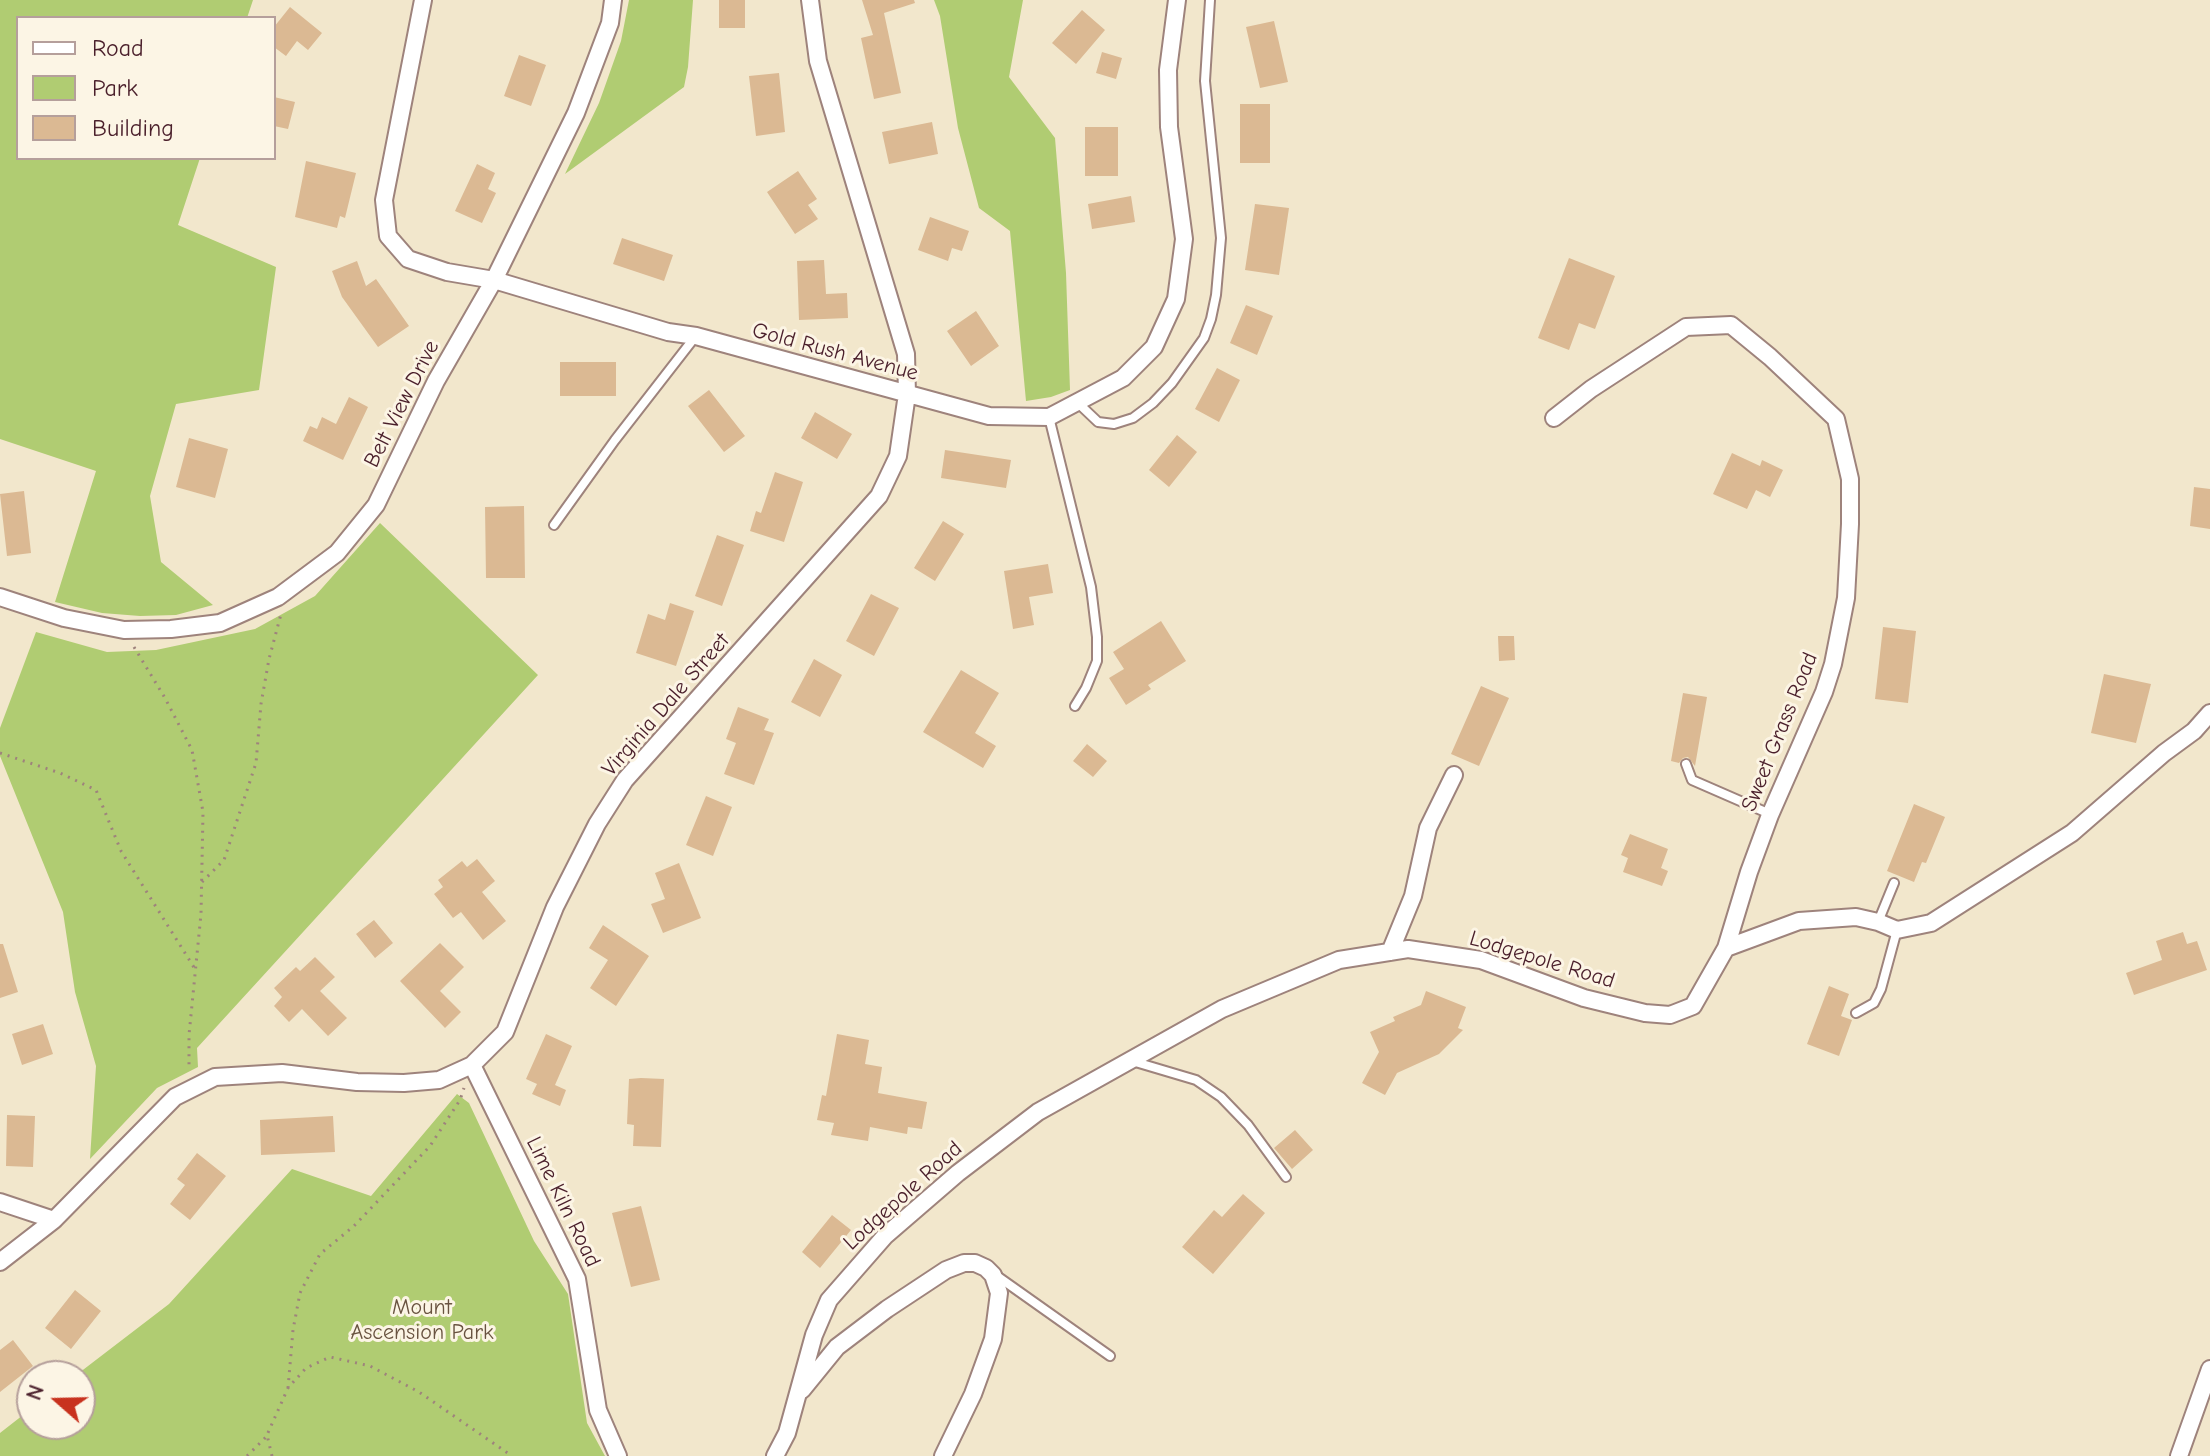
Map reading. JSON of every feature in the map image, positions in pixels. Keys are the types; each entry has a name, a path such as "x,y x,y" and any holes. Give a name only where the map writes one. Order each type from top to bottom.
{"street":[{"name":"Gold Rush Avenue","path":"423,0 384,200 388,236 408,259 447,272 494,280 668,332 696,336 989,416 1049,417 1123,378 1154,347 1176,299 1184,239 1169,127 1168,70 1177,0"},
{"name":"Belt View Drive","path":"0,597 64,618 124,630 171,629 220,623 278,597 337,553 376,505 436,381 494,280 576,113 610,23 613,0"},
{"name":"Virginia Dale Street","path":"0,1262 54,1220 175,1097 215,1077 282,1073 357,1082 404,1083 439,1080 472,1065 505,1032 555,907 597,824 625,780 879,496 898,456 907,394 906,354 818,61 810,0"},
{"name":"Sweet Grass Road","path":"1554,418 1591,389 1686,327 1731,325 1836,419 1850,479 1846,598 1833,664 1824,692 1770,815 1726,948"},
{"path":"1726,948 1799,921 1856,917 1897,930 1931,923 2072,833 2194,731 2210,713"},
{"path":"1390,952 1413,896 1428,828 1454,775"},
{"name":"Lodgepole Road","path":"775,1456 787,1433 814,1335 829,1300 885,1236 958,1173 1038,1112 1222,1009 1339,960 1408,949 1481,960 1584,998 1645,1013 1670,1015 1693,1006 1726,948"},
{"name":"Lime Kiln Road","path":"472,1065 577,1279 598,1410 618,1456"},
{"path":"0,1202 54,1220"},
{"path":"798,1394 837,1347 887,1309 946,1270 964,1263 975,1263 993,1275 999,1293 993,1339 973,1394 943,1456"},
{"path":"2179,1456 2210,1369"}],"lane":[{"path":"1078,402 1098,422 1114,424 1133,418 1172,383 1204,338 1211,319 1221,238 1205,81 1210,0"},
{"path":"554,525 696,336"},
{"path":"1049,417 1091,587 1097,637 1097,661 1075,706"},
{"path":"1686,764 1692,780 1770,815"},
{"path":"1878,922 1894,883"},
{"path":"1856,1013 1874,1003 1881,989 1897,930"},
{"path":"1131,1061 1196,1080 1221,1097 1248,1125 1286,1177"},
{"path":"986,1268 1110,1356"}],"path":[{"path":"202,882 224,860 256,763 269,659 288,590"},
{"path":"130,643 165,698 192,750 203,812 202,882 189,1035 190,1090"},
{"path":"0,753 60,773 96,790 121,851 190,957 195,970"},
{"path":"288,1388 300,1293 320,1254 354,1226 430,1146 460,1100 472,1065"},
{"path":"247,1456 267,1435 288,1388 306,1368 330,1357 370,1366 419,1392 512,1456"},
{"path":"267,1435 272,1456"}],"green space":[{"path":"0,0 253,0 248,16 16,16 16,160 199,160 178,225 276,267 259,390 176,404 150,496 161,562 213,605 176,615 140,616 102,613 55,602 96,471 0,439"},
{"path":"629,0 693,0 684,87 565,174 599,103 621,41"},
{"path":"934,0 1023,0 1009,77 1055,138 1066,273 1070,390 1051,397 1026,401 1010,231 979,208 958,128 940,16"},
{"path":"380,523 538,675 197,1048 198,1067 157,1088 90,1159 96,1066 75,992 63,912 0,756 0,728 36,632 107,652 156,650 255,629 315,596"},
{"name":"Mount Ascension Park","path":"457,1094 469,1103 534,1241 568,1294 587,1423 605,1456 0,1456 0,1433 16,1420 16,1440 96,1440 96,1360 169,1304 292,1169 371,1196"}],"building":[{"path":"719,0 745,0 745,28 719,28"},
{"path":"862,0 914,0 915,3 884,13 901,93 874,99 861,38 873,35"},
{"path":"290,7 322,33 308,50 297,41 286,56 276,48 276,24"},
{"path":"1082,10 1105,30 1076,64 1052,43"},
{"path":"1274,21 1288,82 1260,88 1246,27"},
{"path":"1102,52 1122,58 1116,79 1096,73"},
{"path":"519,55 546,65 531,106 504,96"},
{"path":"779,73 785,132 756,136 749,76"},
{"path":"276,97 295,102 288,129 276,126"},
{"path":"1240,104 1270,104 1270,163 1240,163"},
{"path":"932,122 938,154 889,164 882,132"},
{"path":"1085,127 1118,127 1118,176 1085,176"},
{"path":"306,161 356,173 345,218 340,216 337,228 295,217"},
{"path":"477,164 495,173 488,189 496,193 482,223 455,211"},
{"path":"798,171 817,199 808,205 818,219 795,234 767,192"},
{"path":"1131,196 1135,222 1092,229 1088,204"},
{"path":"1255,204 1289,208 1279,275 1245,270"},
{"path":"930,217 969,231 962,251 952,248 948,261 918,250"},
{"path":"622,238 673,255 664,281 613,264"},
{"path":"1569,258 1615,276 1595,329 1579,323 1569,350 1538,338"},
{"path":"824,260 826,294 847,293 848,318 799,320 797,261"},
{"path":"357,261 366,286 376,279 409,326 378,347 342,297 332,271"},
{"path":"1246,305 1273,316 1257,355 1230,343"},
{"path":"976,311 999,346 971,366 947,331"},
{"path":"560,362 616,362 616,396 560,396"},
{"path":"1217,368 1240,380 1219,422 1195,409"},
{"path":"709,390 745,436 724,452 688,406"},
{"path":"349,397 368,407 343,460 303,441 310,426 317,429 322,417 336,424"},
{"path":"815,412 852,434 837,459 801,438"},
{"path":"1177,435 1197,452 1169,487 1149,470"},
{"path":"189,438 228,449 215,498 176,487"},
{"path":"945,450 1011,460 1006,488 941,478"},
{"path":"1732,453 1760,466 1762,460 1783,470 1770,497 1756,490 1747,509 1713,494"},
{"path":"775,472 803,482 784,542 750,531 756,511 761,513"},
{"path":"2194,487 2210,489 2210,529 2190,526"},
{"path":"24,491 31,553 7,556 0,494"},
{"path":"524,506 525,578 486,578 485,507"},
{"path":"943,521 964,534 935,581 914,568"},
{"path":"717,535 744,545 722,606 695,596"},
{"path":"1048,564 1053,593 1029,597 1034,625 1013,629 1004,571"},
{"path":"871,594 899,608 874,656 846,641"},
{"path":"670,603 694,611 676,666 636,653 648,614 665,620"},
{"path":"1161,621 1186,661 1148,685 1151,689 1126,705 1109,678 1124,669 1113,652"},
{"path":"1883,627 1916,631 1908,703 1875,699"},
{"path":"1498,636 1514,636 1515,660 1499,661"},
{"path":"814,659 842,675 820,717 791,702"},
{"path":"961,670 999,693 975,733 996,746 983,768 923,732"},
{"path":"2104,674 2151,684 2136,743 2091,733"},
{"path":"1481,686 1509,698 1479,766 1451,754"},
{"path":"1683,693 1707,697 1695,766 1688,757 1679,763 1671,761"},
{"path":"738,707 769,719 764,730 774,733 754,785 724,774 736,743 726,739"},
{"path":"1087,744 1107,761 1093,777 1073,761"},
{"path":"706,796 732,807 713,856 686,845"},
{"path":"1914,804 1945,817 1926,863 1922,862 1914,882 1887,871"},
{"path":"1630,834 1668,849 1661,868 1668,871 1662,886 1623,872 1628,858 1621,855"},
{"path":"477,859 495,881 482,892 506,921 483,940 461,912 453,918 434,894 443,887 438,880 462,861 467,867"},
{"path":"679,863 701,918 663,933 651,904 665,899 655,873"},
{"path":"374,920 393,943 375,958 356,934"},
{"path":"603,925 649,956 616,1006 590,988 608,960 589,948"},
{"path":"2183,932 2187,944 2197,941 2207,970 2134,995 2126,973 2162,960 2156,941"},
{"path":"440,943 464,967 440,991 461,1012 445,1028 400,981"},
{"path":"0,944 3,944 18,992 0,998"},
{"path":"315,957 335,977 320,991 347,1018 328,1036 302,1009 289,1022 274,1006 282,997 274,988 296,967 300,971"},
{"path":"1829,986 1849,994 1841,1016 1852,1020 1839,1056 1807,1044"},
{"path":"1426,991 1466,1007 1458,1028 1463,1030 1439,1054 1397,1073 1385,1095 1362,1083 1379,1052 1370,1032 1395,1021 1393,1017 1421,1005"},
{"path":"43,1024 53,1054 22,1065 12,1034"},
{"path":"546,1034 572,1046 555,1085 566,1090 560,1106 532,1094 537,1084 526,1079"},
{"path":"837,1034 869,1040 865,1064 882,1067 878,1093 927,1102 922,1129 908,1127 907,1134 870,1127 868,1141 831,1135 834,1123 817,1120 822,1095 826,1096"},
{"path":"629,1079 664,1079 661,1147 633,1146 634,1125 627,1124"},
{"path":"7,1115 35,1116 33,1167 6,1166"},
{"path":"333,1116 335,1152 261,1155 260,1120"},
{"path":"1295,1130 1313,1150 1292,1169 1274,1148"},
{"path":"197,1153 226,1176 190,1220 170,1204 185,1185 177,1179"},
{"path":"1243,1194 1265,1213 1213,1274 1182,1247 1214,1210 1222,1217"},
{"path":"641,1206 660,1280 631,1287 612,1213"},
{"path":"832,1215 851,1230 820,1268 802,1252"},
{"path":"75,1290 101,1311 71,1349 45,1328"},
{"path":"13,1340 28,1360 16,1360 16,1379 0,1392 0,1350"}]}
